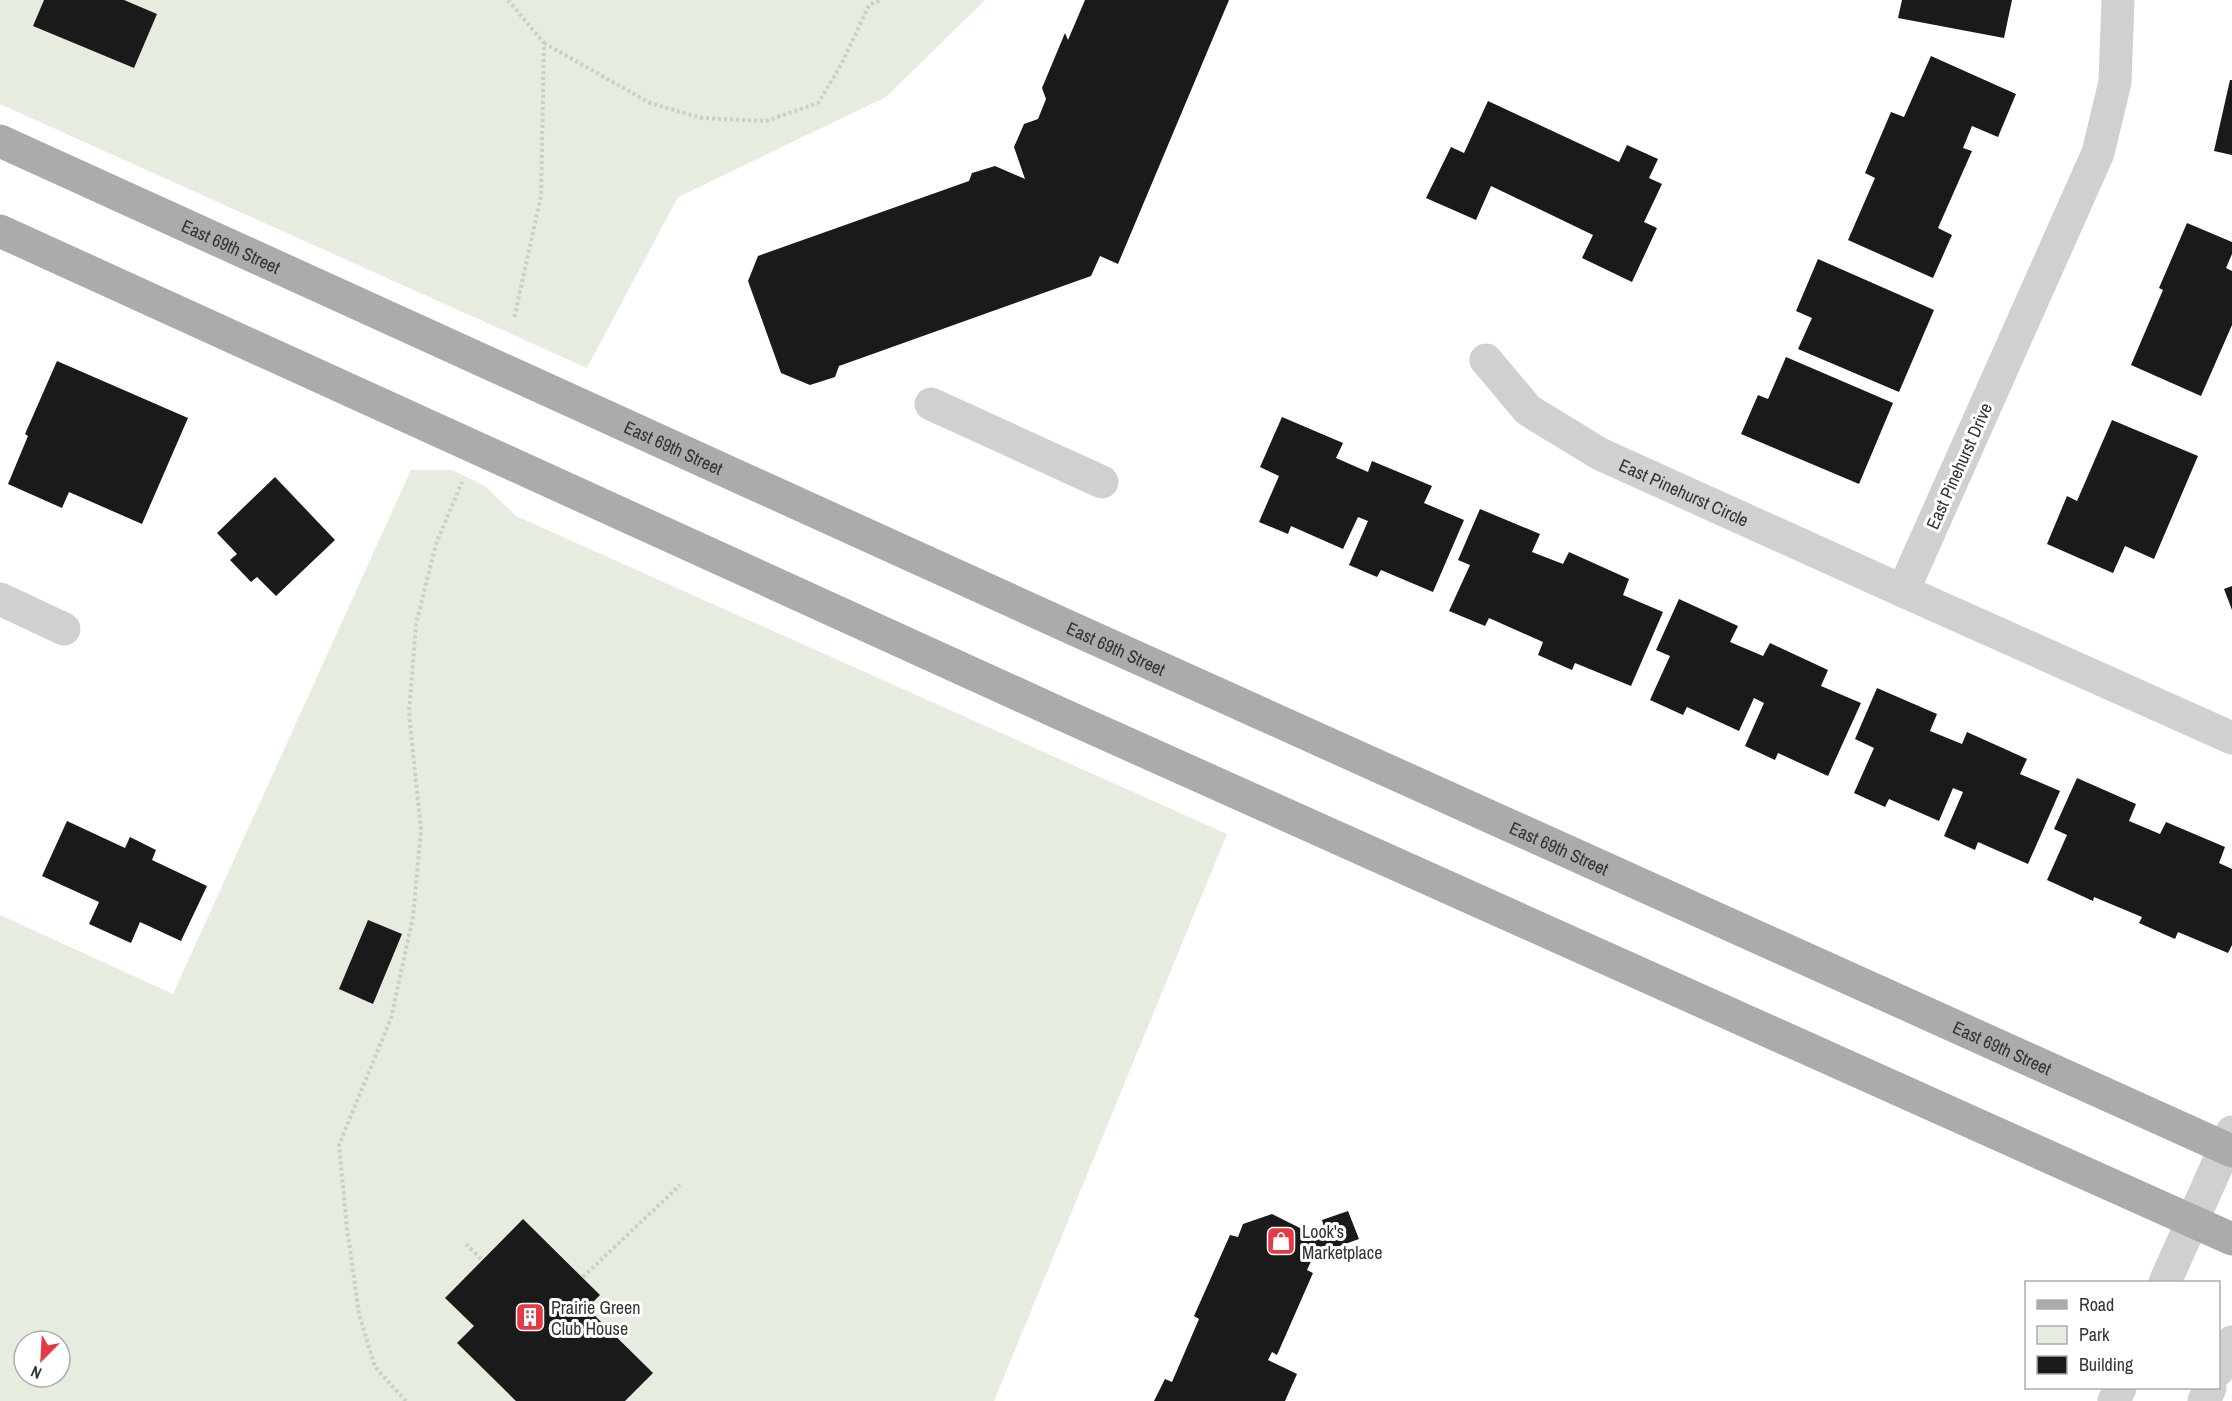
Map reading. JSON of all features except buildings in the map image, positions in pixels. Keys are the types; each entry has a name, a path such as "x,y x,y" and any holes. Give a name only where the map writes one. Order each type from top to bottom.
{"main road":[{"name":"East 69th Street","path":"0,141 1078,632 2230,1144"},
{"path":"0,231 1070,717 2232,1239"}],"street":[{"name":"East Pinehurst Drive","path":"1903,591 2098,153 2115,82 2118,0"},
{"name":"East Pinehurst Circle","path":"1486,360 1528,410 1600,454 1903,591"},
{"path":"931,404 1102,482"},
{"path":"1903,591 2232,738"},
{"path":"0,599 64,629"},
{"path":"2165,1281 2230,1144"},
{"path":"2220,1366 2232,1342"}],"path":[{"path":"508,0 544,43 650,103 701,118 766,121 818,103 841,65 869,5 881,0"},
{"path":"514,320 541,196 544,43"},
{"path":"406,1401 375,1367 359,1314 347,1228 339,1145 391,1018 413,917 421,830 409,712 416,624 436,544 462,482"},
{"path":"583,1277 680,1185"},
{"path":"466,1244 482,1260"}],"green space":[{"path":"0,0 985,0 886,97 678,197 587,368 0,104"},
{"path":"411,470 452,470 485,486 516,516 1227,834 994,1401 0,1401 0,915 173,994"}],"place":[{"name":"Look's Marketplace","path":"1281,1241"},
{"name":"Prairie Green Club House","path":"530,1317"}]}
